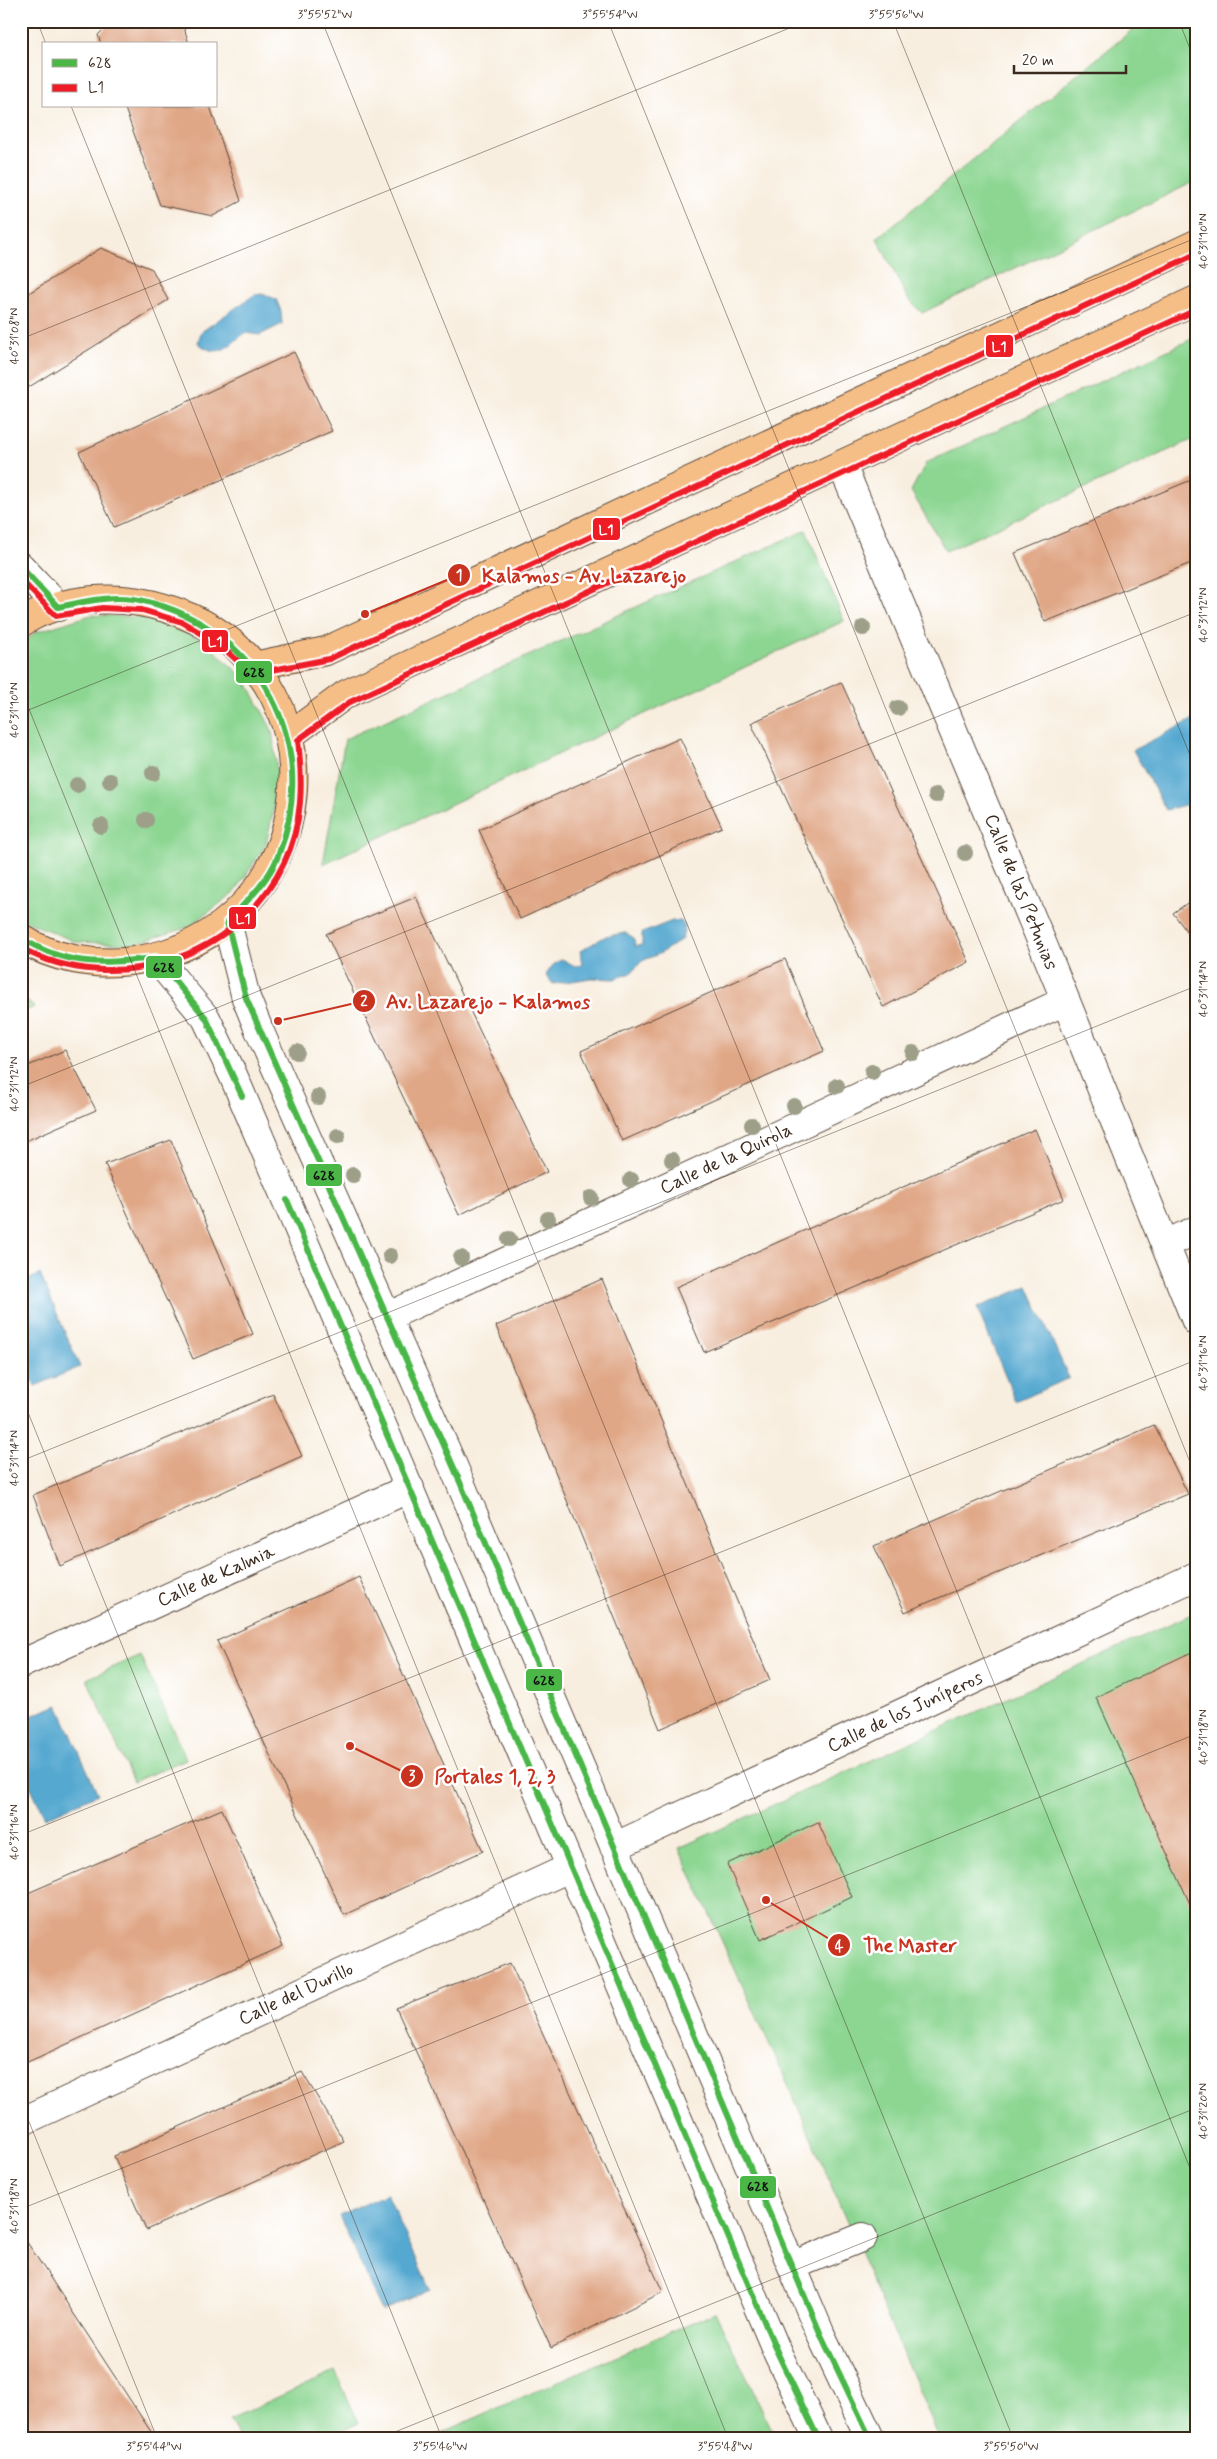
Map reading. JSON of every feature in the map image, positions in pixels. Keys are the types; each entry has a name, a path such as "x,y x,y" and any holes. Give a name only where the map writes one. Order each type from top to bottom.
{"main road":[{"path":"254,666 326,651 1196,244"},
{"path":"289,736 346,694 1196,300"},
{"path":"21,623 58,607 101,599 144,601 186,614 223,636 254,666 276,699 289,736 295,777 291,818 278,857 256,892 227,922 194,944 156,958 113,964 70,958 29,944 21,938"}],"street":[{"name":"Calle de las Petunias","path":"842,465 1166,1244 1196,1321"},
{"path":"21,568 58,607"},
{"path":"227,922 246,998 259,1030 454,1468 792,2266 870,2438"},
{"path":"156,958 206,1018 237,1084 778,2354 818,2438"},
{"name":"Calle de la Quirola","path":"387,1317 1065,1001"},
{"path":"1166,1244 1196,1230"},
{"name":"Calle de Kalmia","path":"21,1664 410,1488"},
{"name":"Calle de los Juníperos","path":"614,1847 1196,1576"},
{"name":"Calle del Durillo","path":"21,2122 570,1866"},
{"path":"792,2266 863,2237"}],"green space":[{"path":"1143,21 1196,21 1196,181 922,313 908,299 877,238"},
{"path":"1196,337 1196,438 946,551 911,491 926,463"},
{"path":"806,530 844,621 323,864 345,739"},
{"path":"91,615 149,618 203,640 245,679 272,730 279,787 266,844 235,892 189,927 134,944 76,942 21,919 21,644 36,632"},
{"path":"21,997 35,1007 21,1013"},
{"path":"1196,1612 1196,2438 939,2438 791,2091 679,1848"},
{"path":"140,1655 186,1759 133,1782 87,1679"},
{"path":"715,2312 776,2438 430,2438"},
{"path":"335,2371 359,2423 326,2438 239,2438 230,2419"}],"water":[{"path":"262,294 276,299 281,311 282,324 260,335 245,333 218,351 205,348 198,343 201,332 254,295"},
{"path":"1196,718 1196,772 1192,775 1196,783 1196,802 1166,810 1133,750"},
{"path":"672,921 681,921 685,926 682,939 661,953 642,961 631,973 614,979 591,978 553,984 546,975 553,965 562,959 575,966 582,965 580,951 606,936 626,933 634,938 635,946 642,945 642,933"},
{"path":"40,1274 80,1367 35,1386 21,1355 21,1283"},
{"path":"1028,1286 1069,1378 1016,1402 977,1308"},
{"path":"58,1705 98,1794 45,1818 21,1766 21,1720"},
{"path":"387,2194 430,2289 382,2311 339,2216"}],"building":[{"path":"112,21 182,21 188,42 100,42 98,35"},
{"path":"125,108 211,108 241,201 213,216 160,205"},
{"path":"101,248 152,269 168,300 21,392 21,298"},
{"path":"294,352 332,431 114,527 79,452"},
{"path":"1196,478 1196,561 1045,622 1015,553"},
{"path":"841,682 969,962 883,1007 751,723"},
{"path":"680,738 722,827 520,919 479,830"},
{"path":"416,897 547,1172 459,1215 326,934"},
{"path":"1196,897 1196,944 1173,913"},
{"path":"785,959 824,1051 622,1141 581,1051"},
{"path":"65,1050 96,1110 21,1143 21,1069"},
{"path":"1035,1129 1064,1199 704,1352 676,1287"},
{"path":"171,1140 253,1334 193,1359 105,1164"},
{"path":"602,1279 770,1680 660,1729 496,1326"},
{"path":"273,1394 302,1456 60,1566 33,1495"},
{"path":"1154,1425 1188,1494 905,1612 874,1546"},
{"path":"359,1577 483,1851 344,1915 217,1641"},
{"path":"1196,1650 1196,1917 1096,1697"},
{"path":"222,1809 283,1946 21,2065 21,1896"},
{"path":"818,1822 852,1897 760,1940 727,1864"},
{"path":"510,1963 663,2292 551,2348 396,2008"},
{"path":"302,2072 344,2141 146,2230 114,2156"},
{"path":"21,2233 155,2438 21,2438"}],"transit line":[{"name":"L1","path":"21,580 56,616 102,608 142,610 182,622 218,643 252,674 329,659 1196,254"},
{"name":"L1","path":"21,948 57,963 95,970 133,969 170,960 206,945 237,924 264,896 284,863 295,833 300,803 301,771 298,740 350,702 1196,310"},
{"name":"628","path":"21,567 58,607 101,599 123,598 144,601 185,615 220,637 249,665 271,697 286,734 292,774 290,815 274,865 256,891 227,922 246,998 454,1468 821,2335 870,2438"},
{"name":"628","path":"21,938 39,948 71,959 103,962 156,958 206,1018 242,1096"},
{"name":"628","path":"287,1200 778,2354 818,2438"}],"place":[{"name":"Kalamos - Av. Lazarejo","path":"365,614"},
{"name":"Av. Lazarejo - Kalamos","path":"278,1021"},
{"name":"Portales 1, 2, 3","path":"350,1746"},
{"name":"The Master","path":"766,1900"}]}
